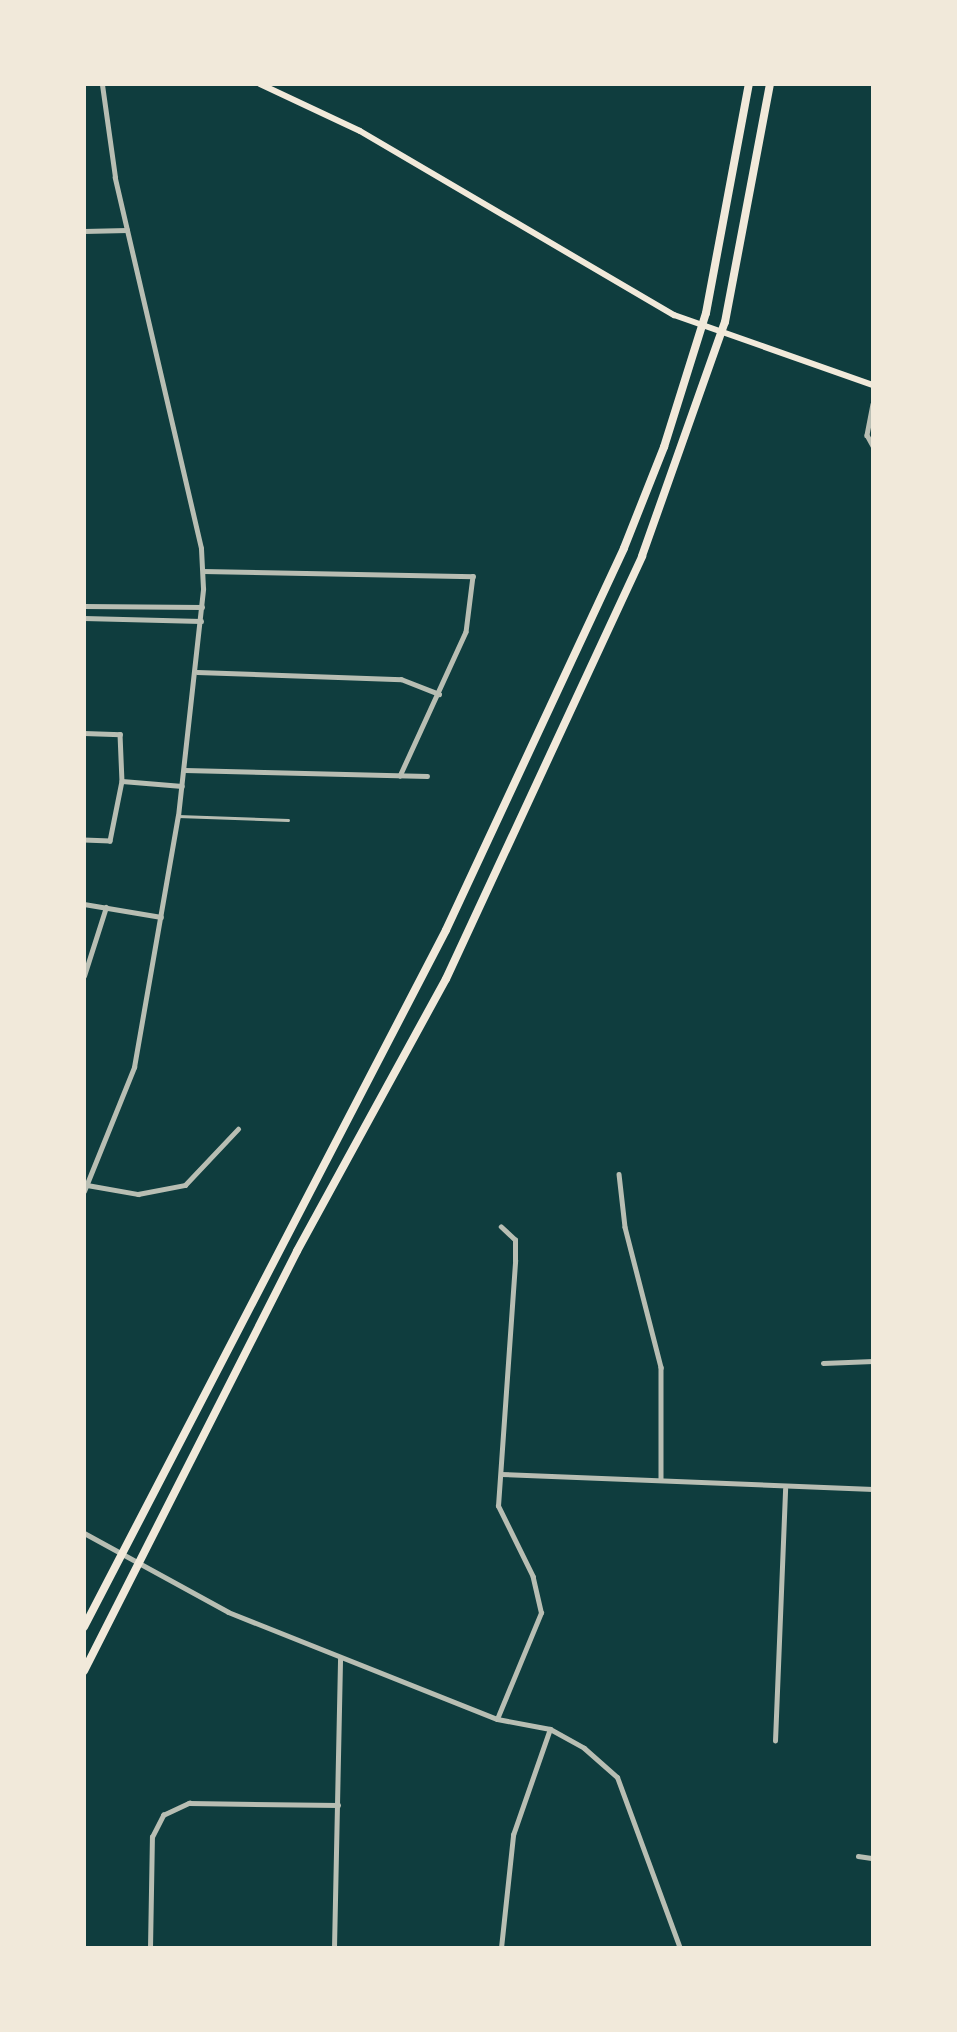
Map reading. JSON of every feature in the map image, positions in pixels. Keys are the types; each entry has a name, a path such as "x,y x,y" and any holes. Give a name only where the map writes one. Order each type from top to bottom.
{"highway":[{"path":"84,1626 500,820 638,514 699,341 749,84"},
{"path":"84,1671 505,859 657,521 725,322 770,84"}],"main road":[{"path":"260,84 360,131 674,315 873,385"}],"street":[{"path":"102,84 127,230 203,571 197,672 183,786 134,1067 85,1188 138,1194 186,1185 238,1129"},
{"path":"84,231 127,230"},
{"path":"873,404 867,435 873,446"},
{"path":"203,571 473,576 466,632 400,776"},
{"path":"84,606 202,607"},
{"path":"84,618 201,621"},
{"path":"197,672 401,679 439,694"},
{"path":"84,733 120,734 122,781 110,841 84,840"},
{"path":"185,770 427,776"},
{"path":"122,781 183,786"},
{"path":"84,904 161,917"},
{"path":"84,975 106,906"},
{"path":"619,1174 625,1227 661,1367 661,1479"},
{"path":"497,1719 541,1613 533,1577 498,1506 515,1240 501,1227"},
{"path":"823,1363 873,1361"},
{"path":"501,1474 661,1479 785,1489 873,1489"},
{"path":"775,1741 785,1489"},
{"path":"84,1533 164,1579 340,1658 497,1719 550,1729 617,1777 680,1948"},
{"path":"334,1948 340,1658"},
{"path":"501,1948 513,1835 550,1729"},
{"path":"150,1948 152,1837 163,1815 189,1802 338,1805"},
{"path":"858,1856 873,1858"}],"lane":[{"path":"178,816 288,820"}]}
